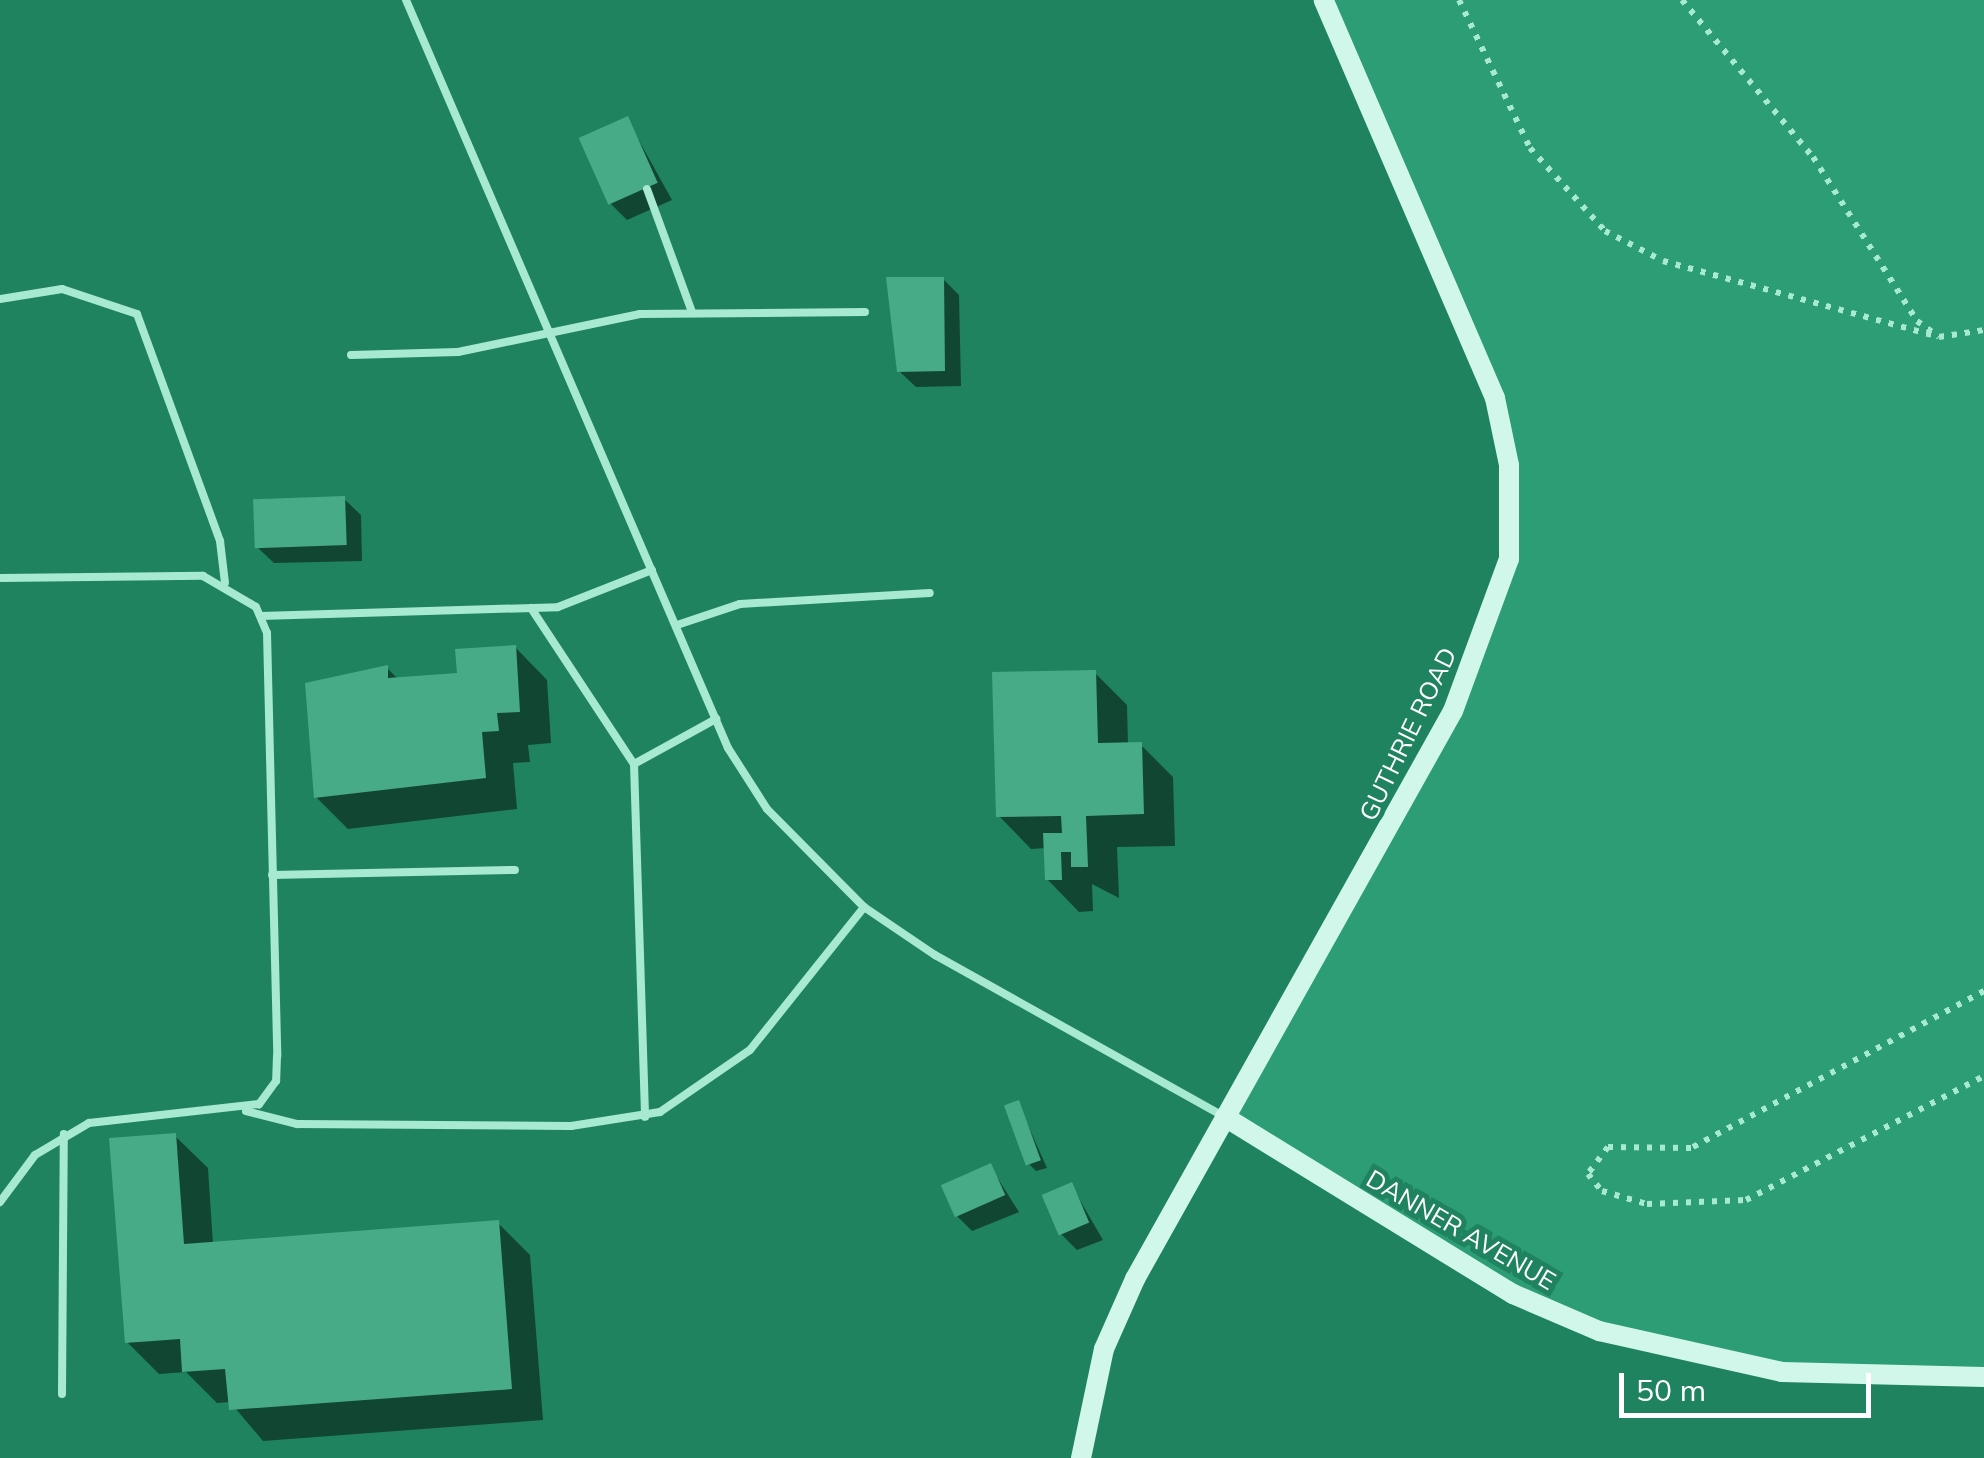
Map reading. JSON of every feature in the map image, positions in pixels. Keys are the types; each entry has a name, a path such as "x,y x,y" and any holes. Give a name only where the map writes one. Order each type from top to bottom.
{"street":[{"name":"GUTHRIE ROAD","path":"1081,1458 1104,1350 1225,1118 1452,711 1508,559 1509,465 1495,398 1324,0"},
{"name":"DANNER AVENUE","path":"1225,1118 1514,1294 1599,1331 1782,1372 1984,1377"}],"lane":[{"path":"406,0 716,720 767,809 864,907 1225,1118"},
{"path":"647,189 692,312"},
{"path":"0,299 62,289 137,314 220,541 225,582 261,616 276,1080 242,1110"},
{"path":"350,355 458,352 544,327 692,312 865,312"},
{"path":"261,616 530,608 580,602 652,570"},
{"path":"0,578 225,582"},
{"path":"676,626 740,604 930,593"},
{"path":"530,608 634,764 645,1117"},
{"path":"634,764 716,720"},
{"path":"272,875 514,870"},
{"path":"0,1202 64,1133 121,1117 242,1110 297,1124 571,1126 645,1117 750,1050 864,907"},
{"path":"62,1394 64,1133"}],"path":[{"path":"1459,0 1530,148 1605,231 1663,261 1939,337 1984,330"},
{"path":"1682,0 1813,157 1910,312 1939,337"},
{"path":"1984,991 1692,1148 1608,1147 1588,1174 1602,1191 1634,1201 1726,1205 1762,1196 1984,1076"}],"green space":[{"path":"1324,0 1984,0 1984,1377 1835,1377 1564,1318 1225,1117 1453,711 1509,559 1504,432"}],"building":[{"path":"628,116 658,183 608,205 579,138"},
{"path":"886,277 944,277 945,371 897,372"},
{"path":"345,496 347,545 255,548 253,499"},
{"path":"516,645 520,712 497,713 499,731 482,732 486,778 314,798 305,683 388,665 388,678 457,673 455,649"},
{"path":"1096,670 1098,743 1142,742 1144,814 1086,816 1088,867 1071,867 1071,852 1061,852 1062,880 1045,880 1043,833 1062,833 1061,816 996,817 992,672"},
{"path":"1019,1100 1041,1160 1026,1166 1004,1105"},
{"path":"176,1133 184,1244 499,1220 512,1389 229,1410 225,1369 182,1372 180,1339 125,1343 109,1138"},
{"path":"991,1163 1005,1195 955,1217 941,1185"},
{"path":"1072,1182 1089,1223 1059,1235 1042,1195"}]}
